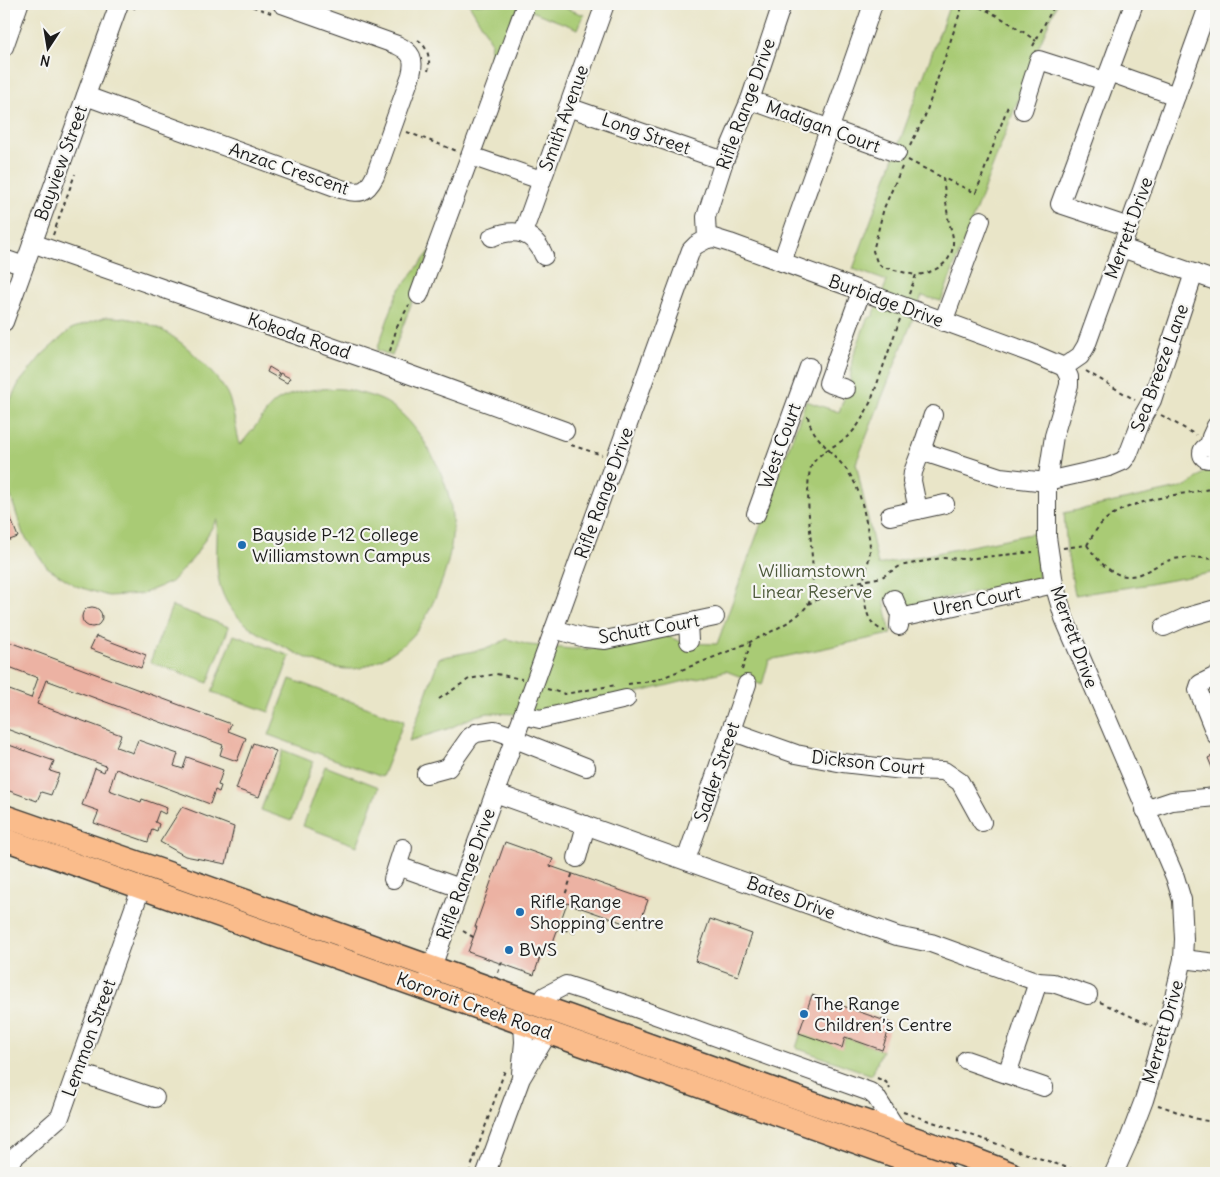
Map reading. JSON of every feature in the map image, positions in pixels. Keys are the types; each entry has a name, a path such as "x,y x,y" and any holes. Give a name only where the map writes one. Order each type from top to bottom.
{"main road":[{"name":"Kororoit Creek Road","path":"4,816 1010,1173"},
{"name":"Kororoit Creek Road","path":"4,839 943,1173"},
{"path":"540,1006 553,1034"}],"street":[{"path":"4,47 19,4"},
{"name":"Bayview Street","path":"4,322 119,4"},
{"path":"419,295 526,4"},
{"name":"Smith Avenue","path":"523,233 605,4"},
{"name":"Rifle Range Drive","path":"425,988 692,250 701,241 707,239 706,217 724,161 750,100 782,4"},
{"path":"782,262 873,4"},
{"path":"1129,228 1060,204 1134,4"},
{"name":"Merrett Drive","path":"1114,1173 1133,1131 1144,1100 1170,1014 1183,959 1182,900 1175,877 1064,618 1054,584 1049,550 1046,514 1047,481 1054,436 1069,384 1069,377 1064,367 1080,356 1086,346 1210,4"},
{"name":"Anzac Crescent","path":"86,96 341,190 352,192 369,188 414,66 412,54 407,49 397,45 277,9"},
{"path":"1016,106 1039,60 1107,76 1176,96"},
{"name":"Madigan Court","path":"750,100 904,158"},
{"name":"Long Street","path":"568,106 724,161"},
{"path":"471,156 541,180"},
{"path":"943,322 982,220"},
{"path":"498,235 523,233 543,252"},
{"name":"Burbidge Drive","path":"707,239 714,238 730,243 1031,353 1064,367"},
{"name":"Kokoda Road","path":"32,243 386,366 568,438"},
{"path":"1122,248 1216,281"},
{"path":"4,259 24,266"},
{"name":"Sea Breeze Lane","path":"1047,481 1113,466 1123,461 1128,455 1143,416 1152,400 1194,273"},
{"path":"846,389 828,383 861,292"},
{"name":"West Court","path":"756,514 807,373 830,377"},
{"path":"918,510 912,474 927,453 933,415"},
{"path":"1209,447 1216,426"},
{"path":"927,453 1000,478 1047,481"},
{"path":"890,516 945,504"},
{"name":"Uren Court","path":"900,622 1054,584"},
{"path":"894,600 900,622"},
{"path":"1164,627 1184,618 1216,609"},
{"name":"Schutt Court","path":"554,629 581,638 605,640 715,617"},
{"path":"688,623 689,641"},
{"path":"1216,676 1200,684 1198,690 1216,735"},
{"name":"Sadler Street","path":"686,860 731,731 744,678"},
{"path":"523,715 540,718 624,689"},
{"path":"438,776 452,764 474,734 493,730 586,767"},
{"name":"Dickson Court","path":"731,731 796,754 843,763 903,770 944,771 960,782 982,822"},
{"name":"Bates Drive","path":"495,793 897,936 931,944 1038,982 1053,983 1088,995"},
{"path":"1145,810 1172,800 1216,797"},
{"path":"575,866 586,825"},
{"path":"403,848 396,873 460,888"},
{"name":"Lemmon Street","path":"4,1166 60,1117 141,888"},
{"path":"1183,959 1216,963"},
{"path":"1007,1074 1038,982"},
{"name":"Kororoit Creek Road","path":"540,1006 545,996 566,985 622,1003 870,1092 876,1097 899,1133"},
{"path":"486,1173 521,1078 524,1042 523,1024"},
{"path":"521,1078 553,1034"},
{"path":"966,1060 1044,1087"},
{"path":"77,1072 154,1098"},
{"name":"Merrett Drive","path":"1125,1173 1133,1131"}],"path":[{"path":"245,4 277,9"},
{"path":"943,178 954,242 952,251 944,265 929,274 916,275 882,267 877,262 873,251 884,208 904,158 928,108 963,4"},
{"path":"972,4 997,14 1036,41"},
{"path":"1031,50 1055,4"},
{"path":"412,37 422,42 427,51 430,63 426,76"},
{"path":"904,158 976,193 1016,106"},
{"path":"405,131 471,156"},
{"path":"808,604 813,581 809,475 814,462 828,448 848,436 866,413 916,275"},
{"path":"388,356 397,327 405,311 411,301 419,295"},
{"path":"808,413 812,430 850,475 861,502 869,540 870,557 863,581 867,612 870,620 879,629 898,632 900,622"},
{"path":"568,438 616,460"},
{"path":"440,699 469,679 496,674 519,678 562,694 624,689 662,678 751,642 784,625 808,604 852,583 882,577 900,566 941,558 987,558 1087,545 1102,524 1121,510 1166,497 1216,488"},
{"path":"1087,545 1105,567 1125,577 1137,576 1171,560 1193,557 1216,559"},
{"path":"744,678 751,642"},
{"path":"566,900 564,898 575,866"},
{"path":"556,927 575,933"},
{"path":"463,931 476,938"},
{"path":"498,973 502,961"},
{"path":"1088,995 1105,1005 1138,1018 1152,1026"},
{"path":"468,1173 507,1066"},
{"path":"1144,1100 1210,1122 1216,1121"}],"green space":[{"path":"469,4 520,4 487,93 491,41"},
{"path":"531,4 554,4 584,15 578,29 529,10"},
{"name":"Williamstown Linear Reserve","path":"950,4 1057,4 1038,48 941,301 922,296 856,463 878,565 1035,533 1039,578 908,606 899,597 884,600 891,634 769,660 762,685 726,671 546,715 488,713 475,716 450,728 409,741 439,658 489,648 507,639 529,645 572,649 610,648 667,636 684,643 717,644 806,401 839,412 850,382 852,360 867,319 873,316 887,281 853,269"},
{"path":"431,250 392,356 377,350 397,293"},
{"path":"106,317 135,320 148,324 171,335 192,352 216,377 227,393 240,445 273,404 289,395 310,390 341,389 371,396 392,406 415,428 432,455 447,490 451,508 452,542 443,578 436,596 423,622 407,642 372,664 357,669 344,669 310,660 261,634 239,618 223,596 217,565 217,519 195,556 171,582 142,594 108,596 76,586 47,567 23,534 9,491 4,447 4,425 10,401 19,383 42,355 71,329"},
{"path":"1216,462 1216,572 1075,595 1067,552 1064,513 1188,486"},
{"path":"172,606 229,627 208,683 150,662"},
{"path":"234,635 290,656 269,712 212,692"},
{"path":"290,679 404,721 382,777 269,735"},
{"path":"283,750 313,762 291,821 261,810"},
{"path":"325,766 379,787 357,846 303,826"},
{"path":"801,1033 842,1047 845,1037 882,1050 872,1075 796,1048"}],"building":[{"path":"269,367 279,373 276,377 267,372"},
{"path":"280,373 290,378 287,383 278,378"},
{"path":"4,504 18,537 4,542"},
{"path":"92,607 99,610 102,617 99,624 92,627 85,624 82,617 85,610"},
{"path":"96,636 146,655 141,668 90,649"},
{"path":"4,640 231,724 228,731 246,738 237,761 220,755 223,745 46,680 37,704 121,735 116,747 133,753 138,740 178,754 174,766 183,769 187,757 223,770 218,785 221,786 219,792 215,790 210,804 116,769 109,790 141,802 142,799 167,808 165,814 159,811 155,822 159,824 157,831 152,829 148,842 94,823 99,811 82,805 95,768 104,772 106,766 4,728 4,688 31,698 38,678 4,665"},
{"path":"253,743 276,751 259,797 236,789"},
{"path":"9,745 54,761 50,771 59,774 51,795 41,792 37,801 4,789 4,760"},
{"path":"1216,754 1216,777 1208,758"},
{"path":"182,807 234,827 226,864 185,856 160,842"},
{"name":"Rifle Range Shopping Centre","path":"505,842 553,859 550,866 648,900 638,928 567,903 548,956 541,954 534,975 468,952"},
{"path":"710,919 752,934 738,976 695,961"},
{"path":"812,995 891,1023 882,1050 845,1037 842,1048 799,1033"}],"place":[{"name":"Bayside P-12 College Williamstown Campus","path":"242,545"},
{"name":"Rifle Range Shopping Centre","path":"520,912"},
{"name":"BWS","path":"509,950"},
{"name":"The Range Children’s Centre","path":"804,1014"}]}
